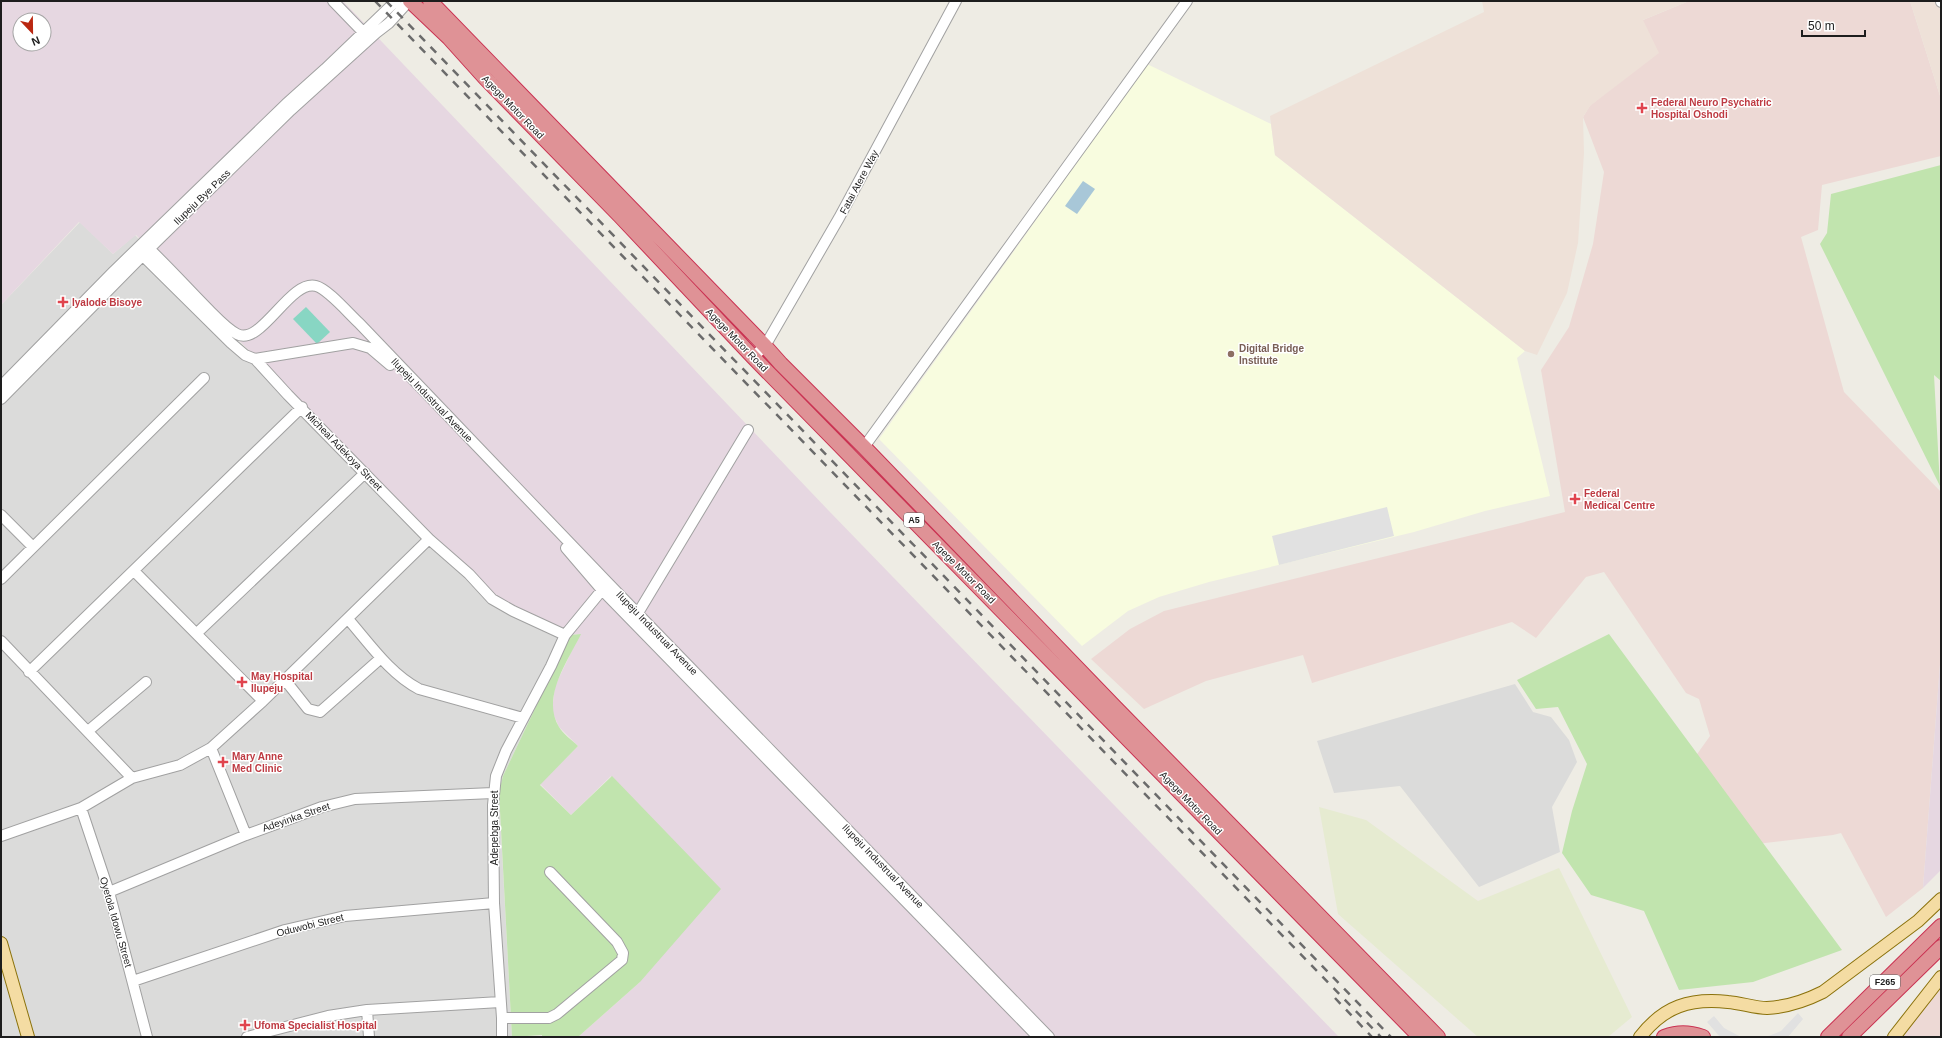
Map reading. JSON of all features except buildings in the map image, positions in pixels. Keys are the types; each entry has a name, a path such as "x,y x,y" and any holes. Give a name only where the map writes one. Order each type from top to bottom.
{"highway":[{"name":"Agege Motor Road","path":"410,1 449,38 485,78 620,216 753,357 1401,1009 1438,1037"},
{"name":"Agege Motor Road","path":"430,1 1115,707 1401,1009 1420,1037"},
{"name":"F265","path":"1828,1037 1941,926"},
{"name":"F265","path":"1849,1037 1941,947"},
{"path":"1664,1037 1677,1032 1703,1037"}],"main road":[{"path":"1640,1037 1651,1023 1668,1010 1680,1005 1707,1000 1766,1008 1788,1006 1808,1000 1823,992 1918,921 1941,899"},
{"path":"1,943 3,958 28,1037"},
{"path":"1894,1037 1941,978"}],"street":[{"path":"333,1 363,32"},
{"name":"Ilupeju Bye Pass","path":"1,399 143,249 286,104 396,1"},
{"name":"Ilupeju Bye Pass","path":"1,386 143,249 291,110 389,23 410,1"},
{"name":"Fatai Atere Way","path":"753,357 765,346 839,218 956,1"},
{"path":"864,447 1187,1"},
{"name":"Ilupeju Industrual Avenue","path":"143,249 218,319 237,334 248,335 258,330 295,294 306,286 316,286 325,292 359,323 638,614 1049,1037"},
{"name":"Micheal Adekoya Street","path":"143,249 231,343 245,355 255,359 288,395 302,407 429,538 469,574 492,599 513,611 565,635"},
{"name":"Ilupeju Industrual Avenue","path":"255,359 353,343 370,348 402,376 482,458 546,526 602,590 1038,1037"},
{"path":"1,579 204,378"},
{"path":"29,672 302,407"},
{"path":"638,614 748,430"},
{"path":"197,633 365,473"},
{"path":"1,515 33,547"},
{"path":"1,836 81,808 132,778 180,765 211,748 285,680 429,538"},
{"path":"134,571 263,701"},
{"name":"Adepebga Street","path":"502,1037 494,903 493,793 499,768 523,718 551,666 565,635 602,590"},
{"path":"348,619 381,658 407,682 419,689 523,718"},
{"path":"1,641 132,778"},
{"path":"285,680 308,709 320,712 381,658"},
{"path":"88,731 146,682"},
{"path":"211,748 246,835"},
{"name":"Adeyinka Street","path":"109,892 246,835 322,807 355,798 493,793"},
{"name":"Oyetola Idowu Street","path":"81,808 109,892 147,1037"},
{"path":"502,1018 549,1018 557,1014 593,986 622,960 624,953 617,942 550,872"},
{"name":"Oduwobi Street","path":"133,981 285,930 345,916 494,903"},
{"path":"247,1037 328,1016 367,1010 500,1002"},
{"path":"367,1010 369,1037"}],"shaded area":[{"path":"1,1 343,1 829,511 1339,1037 578,1037 640,982 611,776 571,815 540,784 578,746 559,727 552,711 555,686 580,634 570,635 559,626 489,596 136,235 113,254 79,222 1,305"},
{"path":"1482,1 1689,1 1643,20 1659,53 1590,106 1583,117 1584,153 1578,243 1567,293 1537,355 1525,351 1275,155 1270,116 1484,12"},
{"path":"1689,1 1910,1 1941,99 1941,156 1822,185 1818,230 1801,237 1844,392 1941,492 1941,651 1923,888 1886,917 1841,833 1748,845 1695,757 1710,736 1699,699 1686,693 1604,572 1586,577 1536,638 1512,622 1312,683 1303,655 1206,681 1144,709 1091,659 1130,629 1164,611 1565,512 1541,370 1569,327 1593,244 1604,172 1583,117 1643,20"},
{"path":"1910,1 1941,1 1941,99"},
{"name":"Digital Bridge Institute","path":"1147,64 1271,124 1275,155 1525,351 1517,358 1550,496 1485,511 1414,532 1209,582 1159,597 1128,611 1082,646 879,439"},
{"path":"80,222 113,254 135,235 474,581 559,626 570,635 503,776 500,815 512,1037 1,1037 1,305"},
{"path":"1387,507 1394,536 1279,565 1272,536"},
{"path":"1941,651 1941,870 1923,888"},
{"path":"1515,684 1533,712 1551,717 1569,740 1577,762 1552,807 1560,852 1479,887 1400,786 1334,793 1317,741"},
{"path":"1319,807 1366,820 1478,901 1559,868 1632,1017 1608,1037 1478,1037 1338,914"},
{"path":"1941,981 1941,1037 1893,1037"},
{"path":"1798,1013 1803,1019 1788,1037 1766,1037 1781,1031"},
{"path":"1714,1016 1724,1028 1741,1037 1720,1037 1707,1022"}],"green space":[{"path":"1941,165 1941,381 1934,375 1940,486 1820,244 1827,233 1831,194"},
{"path":"306,307 330,332 317,344 293,319"},
{"path":"581,634 558,679 553,704 554,715 559,727 565,735 578,746 540,785 571,815 612,776 721,889 640,982 578,1037 542,1037 542,1035 512,1037 499,792 503,776 570,635"},
{"path":"1609,634 1842,950 1753,982 1679,990 1644,911 1591,895 1562,853 1572,811 1587,764 1558,707 1536,709 1517,680"}],"water":[{"path":"1083,181 1095,189 1077,214 1065,206"}],"railway":[{"path":"375,1 1381,1037"},
{"path":"386,1 1391,1037"},
{"path":"1335,998 1372,1037"}],"place":[{"name":"Federal Neuro Psychatric Hospital Oshodi","path":"1642,108"},
{"name":"Iyalode Bisoye","path":"63,302"},
{"name":"Digital Bridge Institute","path":"1231,354"},
{"name":"Federal Medical Centre","path":"1575,499"},
{"name":"May Hospital Ilupeju","path":"242,682"},
{"name":"Mary Anne Med Clinic","path":"223,762"},
{"name":"Ufoma Specialist Hospital","path":"245,1025"}]}
